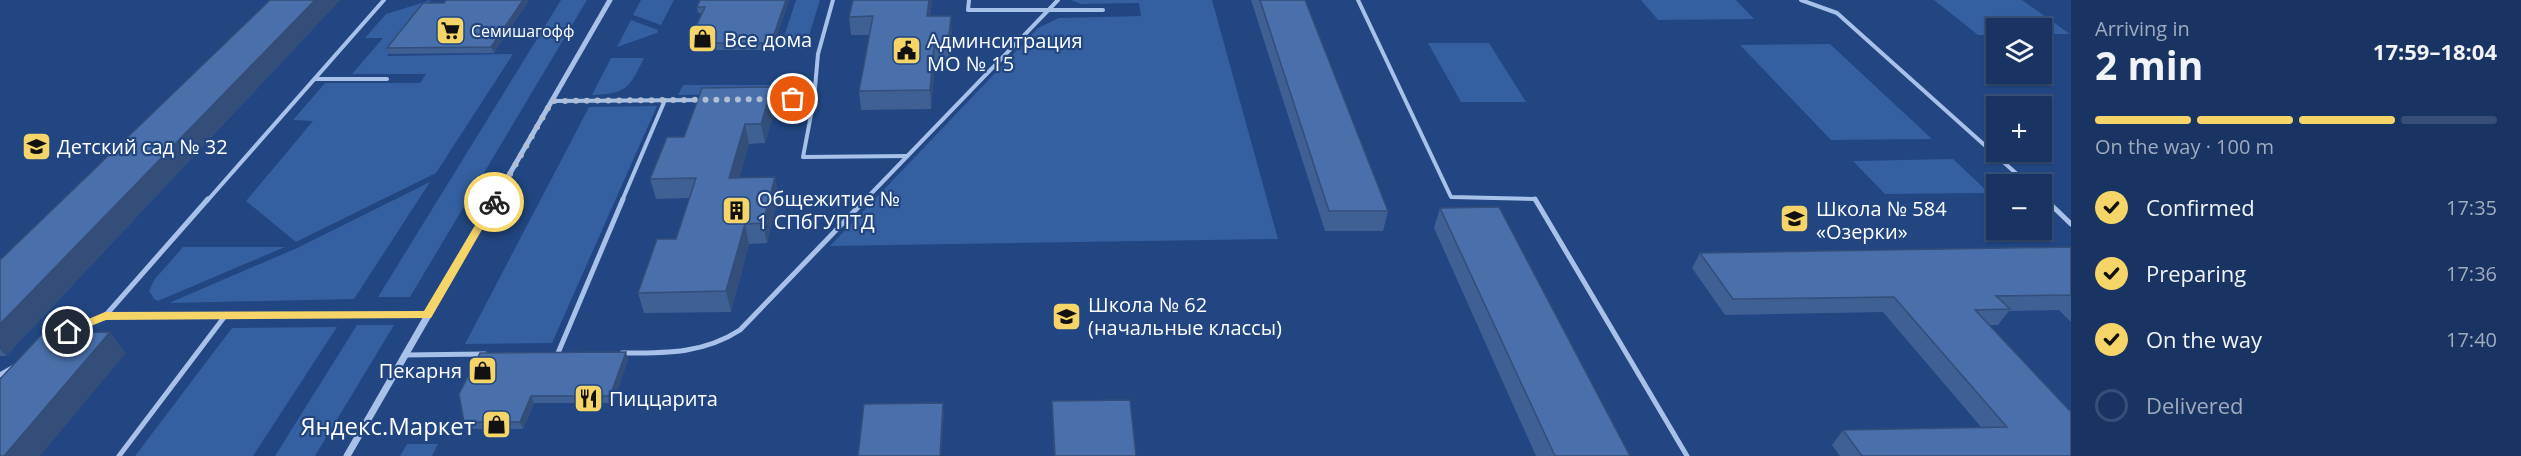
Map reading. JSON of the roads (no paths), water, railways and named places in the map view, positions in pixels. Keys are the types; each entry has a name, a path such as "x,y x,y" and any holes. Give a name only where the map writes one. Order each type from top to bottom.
{"street":[{"path":"347,456 610,0"}],"lane":[{"path":"59,338 105,316 384,0"},
{"path":"833,0 818,54 814,99 802,158 907,156"},
{"path":"969,0 968,10 1103,10"},
{"path":"614,353 682,353 704,350 724,342 740,330 1058,0"},
{"path":"1358,0 1451,197 1535,199 1687,456"},
{"path":"1801,0 1837,13 2017,174"},
{"path":"314,79 387,79"},
{"path":"757,99 814,99"},
{"path":"558,353 665,100"},
{"path":"552,101 711,100"},
{"path":"2052,206 2071,224"},
{"path":"105,316 427,315"},
{"path":"119,456 225,316"},
{"path":"547,353 569,353"},
{"path":"404,355 493,354"},
{"path":"0,375 20,363"}],"place":[{"name":"Семишагофф","path":"450,31"},
{"name":"Все дома","path":"703,39"},
{"name":"Админситрация МО № 15","path":"906,51"},
{"name":"Детский сад № 32","path":"36,146"},
{"name":"Общежитие № 1 СПбГУПТД","path":"736,210"},
{"name":"Школа № 584 «Озерки»","path":"1795,219"},
{"name":"Школа № 62 (начальные классы)","path":"1067,316"},
{"name":"Пекарня","path":"483,370"},
{"name":"Пиццарита","path":"588,398"},
{"name":"Яндекс.Маркет","path":"496,425"}]}
